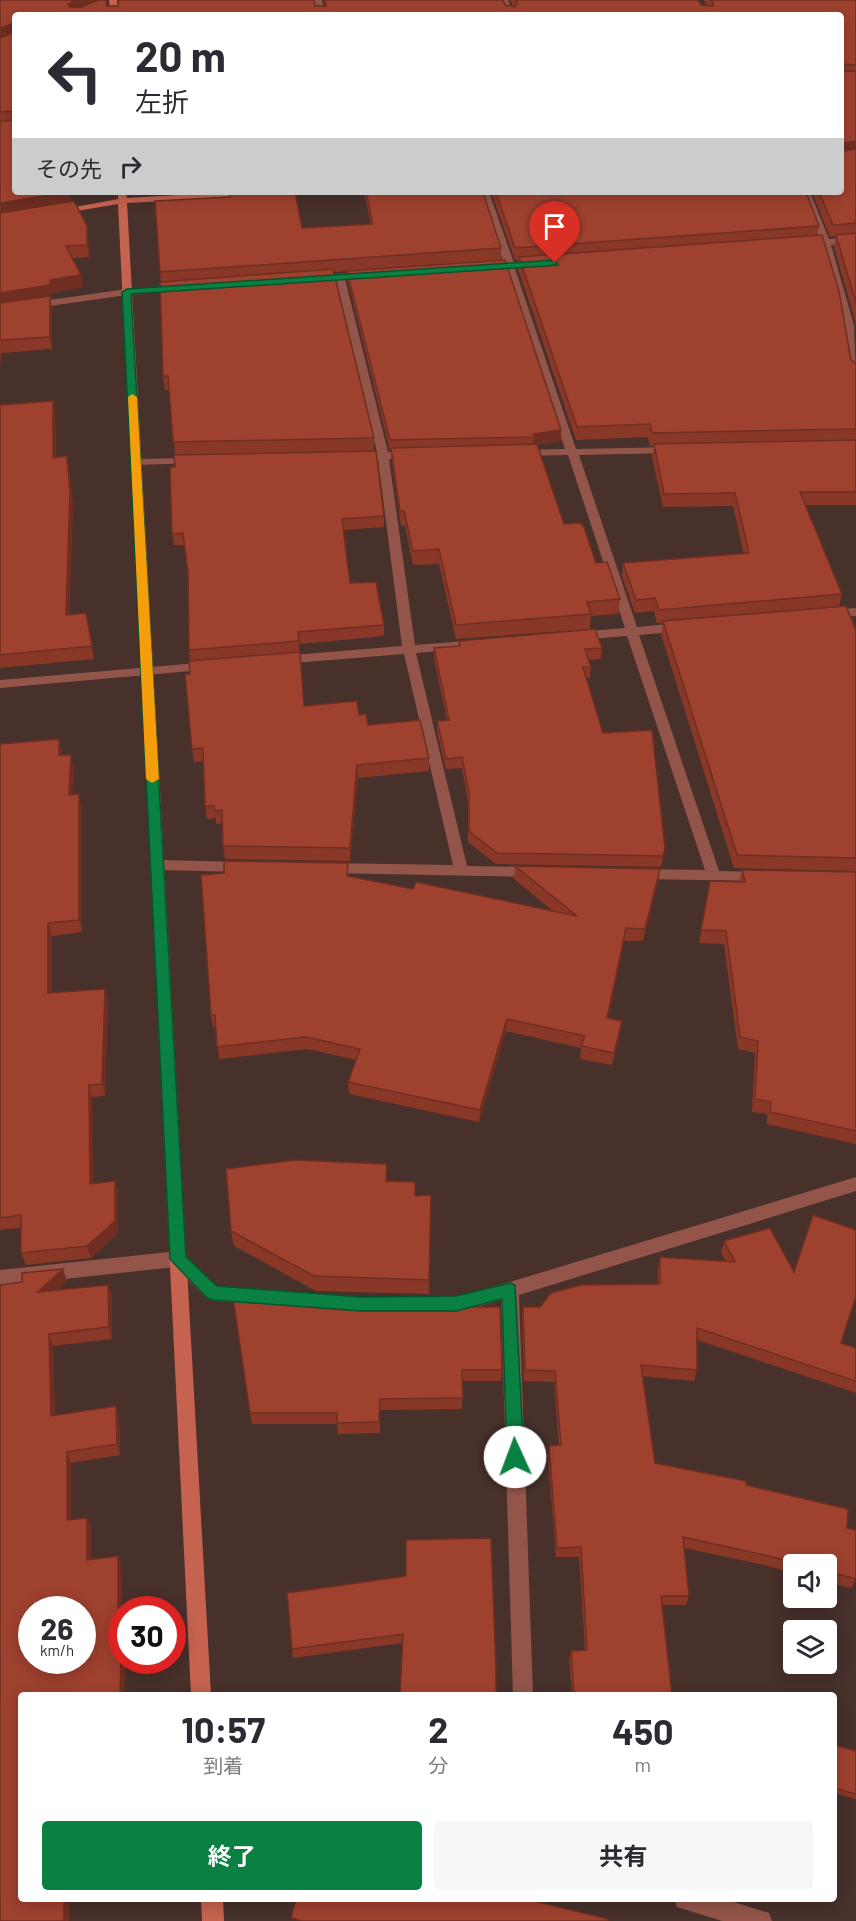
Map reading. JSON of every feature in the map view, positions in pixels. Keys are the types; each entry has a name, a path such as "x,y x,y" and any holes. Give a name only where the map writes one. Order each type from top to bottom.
{"street":[{"path":"104,4 114,0"},
{"path":"44,213 122,196 160,195"},
{"path":"486,195 714,876"},
{"path":"807,195 826,242 853,335 856,372"},
{"path":"122,196 201,1692"},
{"path":"791,245 856,240"},
{"path":"476,268 545,264"},
{"path":"304,279 373,274"},
{"path":"339,276 383,456 409,650 461,871"},
{"path":"0,310 127,292 198,287"},
{"path":"513,453 690,450"},
{"path":"348,457 430,455"},
{"path":"136,462 206,460"},
{"path":"809,616 856,612"},
{"path":"562,637 691,626"},
{"path":"266,661 491,643"},
{"path":"0,684 218,665"},
{"path":"157,865 262,867"},
{"path":"309,868 553,873"},
{"path":"622,874 773,877"},
{"path":"420,1304 456,1304 510,1290 856,1184"},
{"path":"0,1278 178,1259"},
{"path":"178,1259 213,1293 305,1300"},
{"path":"510,1290 523,1692"},
{"path":"212,1902 213,1921"},
{"path":"695,1902 761,1921"}],"building":[{"path":"0,0 77,0 68,4 70,7 81,7 98,0 106,0 107,6 118,6 118,0 314,0 315,6 326,6 325,0 503,0 505,5 515,7 516,0 698,0 701,5 713,6 711,0 856,0 856,65 844,64 844,12 12,12 12,24 0,28"},
{"path":"12,33 12,111 0,112 0,38"},
{"path":"844,71 856,71 856,141 844,143"},
{"path":"12,120 12,195 50,195 0,203 0,121"},
{"path":"856,149 856,223 833,225 820,195 844,195 844,151"},
{"path":"230,195 296,195 302,228 373,224 367,195 484,195 501,248 160,272 155,201 230,197"},
{"path":"497,195 807,195 819,226 515,248"},
{"path":"74,201 87,226 87,245 66,246 81,275 50,280 50,285 0,293 0,213"},
{"path":"856,233 856,303 836,235"},
{"path":"822,235 839,291 851,360 856,363 856,429 652,433 650,424 577,427 519,257"},
{"path":"505,260 561,430 533,434 534,437 390,440 347,271"},
{"path":"333,269 374,438 173,442 168,376 163,376 160,282"},
{"path":"50,296 50,337 0,340 0,303"},
{"path":"53,401 53,458 67,456 70,493 66,615 86,613 92,646 0,655 0,405"},
{"path":"856,440 856,492 800,492 842,594 659,610 655,598 636,600 623,563 749,553 735,493 664,494 654,444"},
{"path":"537,444 564,524 580,523 584,527 596,563 607,562 620,599 587,602 591,614 456,625 439,549 413,551 404,511 400,511 391,448"},
{"path":"376,451 384,516 342,519 350,583 376,582 384,625 298,632 299,641 189,650 188,572 183,533 172,534 170,467 175,467 174,455"},
{"path":"846,606 856,630 856,858 737,855 663,621"},
{"path":"595,629 602,648 585,649 591,667 583,667 603,733 652,730 665,848 663,856 497,853 469,831 469,792 462,757 446,759 437,721 449,720 434,648 460,646 459,641"},
{"path":"300,652 304,706 357,701 359,715 366,714 368,725 420,720 429,758 357,765 350,848 223,846 222,810 215,811 214,806 205,806 203,748 192,749 185,674 190,674 189,661"},
{"path":"59,739 59,755 71,755 69,795 79,794 79,920 48,923 48,993 105,989 102,1084 89,1085 90,1184 115,1181 115,1221 87,1246 21,1253 21,1215 0,1218 0,744"},
{"path":"224,861 348,863 347,876 413,889 416,882 577,916 515,866 660,869 645,929 626,928 607,1018 622,1021 614,1053 581,1046 585,1036 507,1019 480,1110 348,1082 360,1049 306,1037 217,1047 215,1015 211,1015 201,875 224,873"},
{"path":"742,870 856,872 856,1131 770,1112 771,1102 755,1099 758,1041 740,1037 726,931 701,930 710,881 745,882"},
{"path":"295,1160 387,1164 386,1181 415,1182 415,1196 431,1195 429,1280 314,1276 231,1231 226,1169"},
{"path":"813,1215 856,1230 856,1296 841,1343 856,1348 856,1381 697,1328 697,1370 641,1365 655,1463 746,1481 746,1485 848,1509 847,1528 856,1530 856,1579 837,1574 837,1554 783,1554 783,1560 683,1537 689,1596 661,1596 672,1692 574,1692 571,1651 587,1650 581,1547 557,1548 549,1446 561,1445 555,1371 525,1370 523,1307 540,1307 551,1293 581,1285 660,1284 660,1257 735,1262 724,1241 770,1228 794,1272"},
{"path":"63,1269 38,1292 108,1285 109,1327 49,1334 51,1416 116,1406 117,1444 67,1452 67,1520 87,1518 87,1560 118,1556 118,1596 108,1596 108,1674 121,1674 120,1692 18,1692 18,1902 64,1902 64,1921 0,1921 0,1285 22,1282 22,1273"},
{"path":"275,1296 361,1303 460,1302 460,1307 500,1307 502,1370 462,1370 463,1398 380,1399 379,1422 337,1423 337,1413 250,1413 233,1297"},
{"path":"491,1538 496,1692 400,1692 403,1634 292,1649 287,1593 406,1576 406,1540"},
{"path":"837,1746 856,1751 856,1794 837,1789"},
{"path":"295,1902 538,1902 608,1919 608,1921 302,1921 291,1918"}],"slow traffic":[{"path":"132,397 152,779"}],"route":[{"path":"515,1457 510,1290 456,1304 362,1304 213,1293 178,1259 127,292 555,263"}]}
